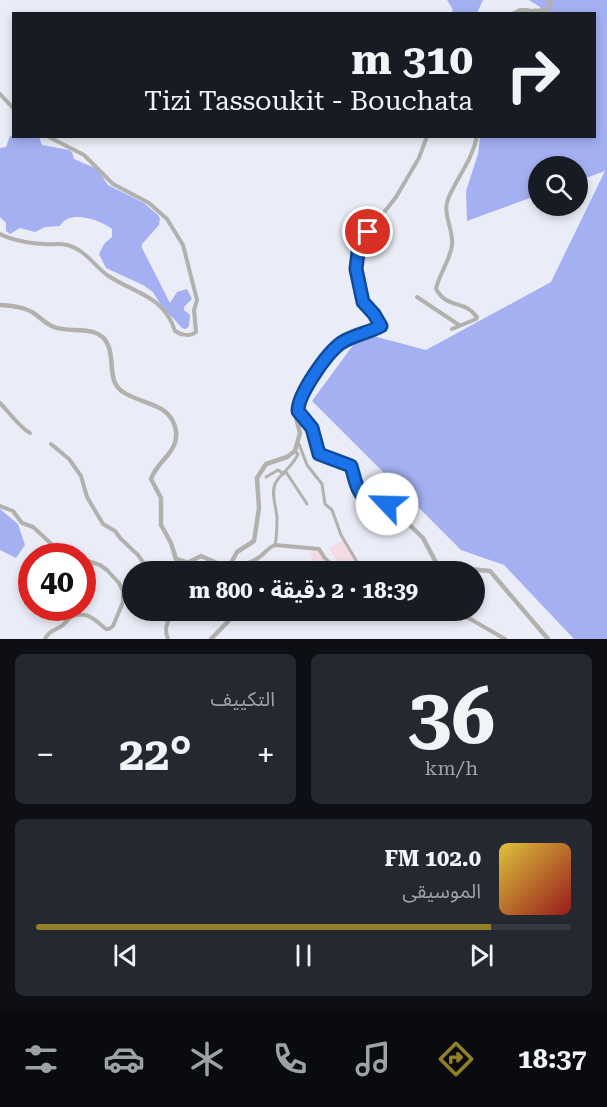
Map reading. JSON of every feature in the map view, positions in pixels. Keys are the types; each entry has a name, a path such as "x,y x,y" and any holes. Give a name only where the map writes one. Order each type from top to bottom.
{"street":[{"path":"528,12 547,10 551,6 548,0"},
{"path":"0,94 12,107"},
{"path":"0,234 10,239 69,245 108,275 147,295 172,320 175,332 193,335 196,332 194,310 197,300 183,245 168,219 149,203 113,184 84,155 51,138"},
{"path":"356,561 340,535 332,510 325,504 322,484 307,465 299,444 299,425 295,413 298,411 302,394 336,348 348,340 381,326 362,298 356,269 357,256 368,232 396,197 419,158 426,138"},
{"path":"452,328 476,319 476,315 467,306 449,303 436,291 436,286 452,247 452,236 446,211 447,202 472,157 477,138"},
{"path":"417,297 459,325"},
{"path":"0,305 31,311 55,327 92,331 100,336 108,345 113,379 121,392 159,406 168,415 175,428 176,437 171,451 151,478 160,498 161,525 171,543 176,559 182,561"},
{"path":"0,403 23,429 30,433"},
{"path":"298,411 312,428 319,454 351,466 356,486 365,498 391,507 423,538 438,566 490,571 548,639"},
{"path":"51,444 69,459 81,476 87,497 103,524 115,531 142,561"},
{"path":"232,561 237,552 254,541 259,508 256,484 260,471 266,464 287,457 295,451 299,444"},
{"path":"275,546 277,525 273,500 274,488 276,481 294,464 298,454 295,451"},
{"path":"266,477 278,470 285,473 307,504"},
{"path":"0,506 13,511 22,523 33,527 50,543"},
{"path":"253,561 275,546 319,549 328,561"},
{"path":"191,561 201,556 212,561"},
{"path":"96,564 119,583 124,599 113,626 109,630 96,621"},
{"path":"45,639 50,632 69,621"},
{"path":"167,621 165,632 168,639"},
{"path":"211,639 228,621"},
{"path":"474,621 505,639"}],"shaded area":[{"path":"447,0 483,0 477,12 453,12"},
{"path":"529,0 607,0 607,639 574,639 504,565 461,550 312,401 362,333 426,350 551,282 583,216 588,216 588,206 605,171 588,177 588,156 528,156 528,199 467,221 466,191 478,154 480,138 596,138 596,12 541,12 540,7"},
{"path":"12,135 12,138 39,138 42,145 69,150 74,159 97,169 108,185 144,203 158,215 159,225 142,244 142,248 170,303 177,292 187,289 192,299 184,307 190,315 189,326 186,329 182,328 161,305 153,292 106,268 99,254 104,244 112,237 112,229 107,226 77,217 64,221 60,226 45,227 35,232 20,228 10,234 6,231 6,223 0,217 0,148 6,147"},
{"path":"0,509 18,524 24,543 18,543 16,558 0,550"},
{"path":"343,540 355,561 337,561 329,548"},
{"path":"314,550 319,550 328,561 313,561 309,554"}],"route":[{"path":"368,232 358,252 356,269 363,302 381,326 348,340 336,348 302,394 298,411 307,419 312,428 319,454 347,463 351,466 356,486 365,498 369,501 387,504"}]}
